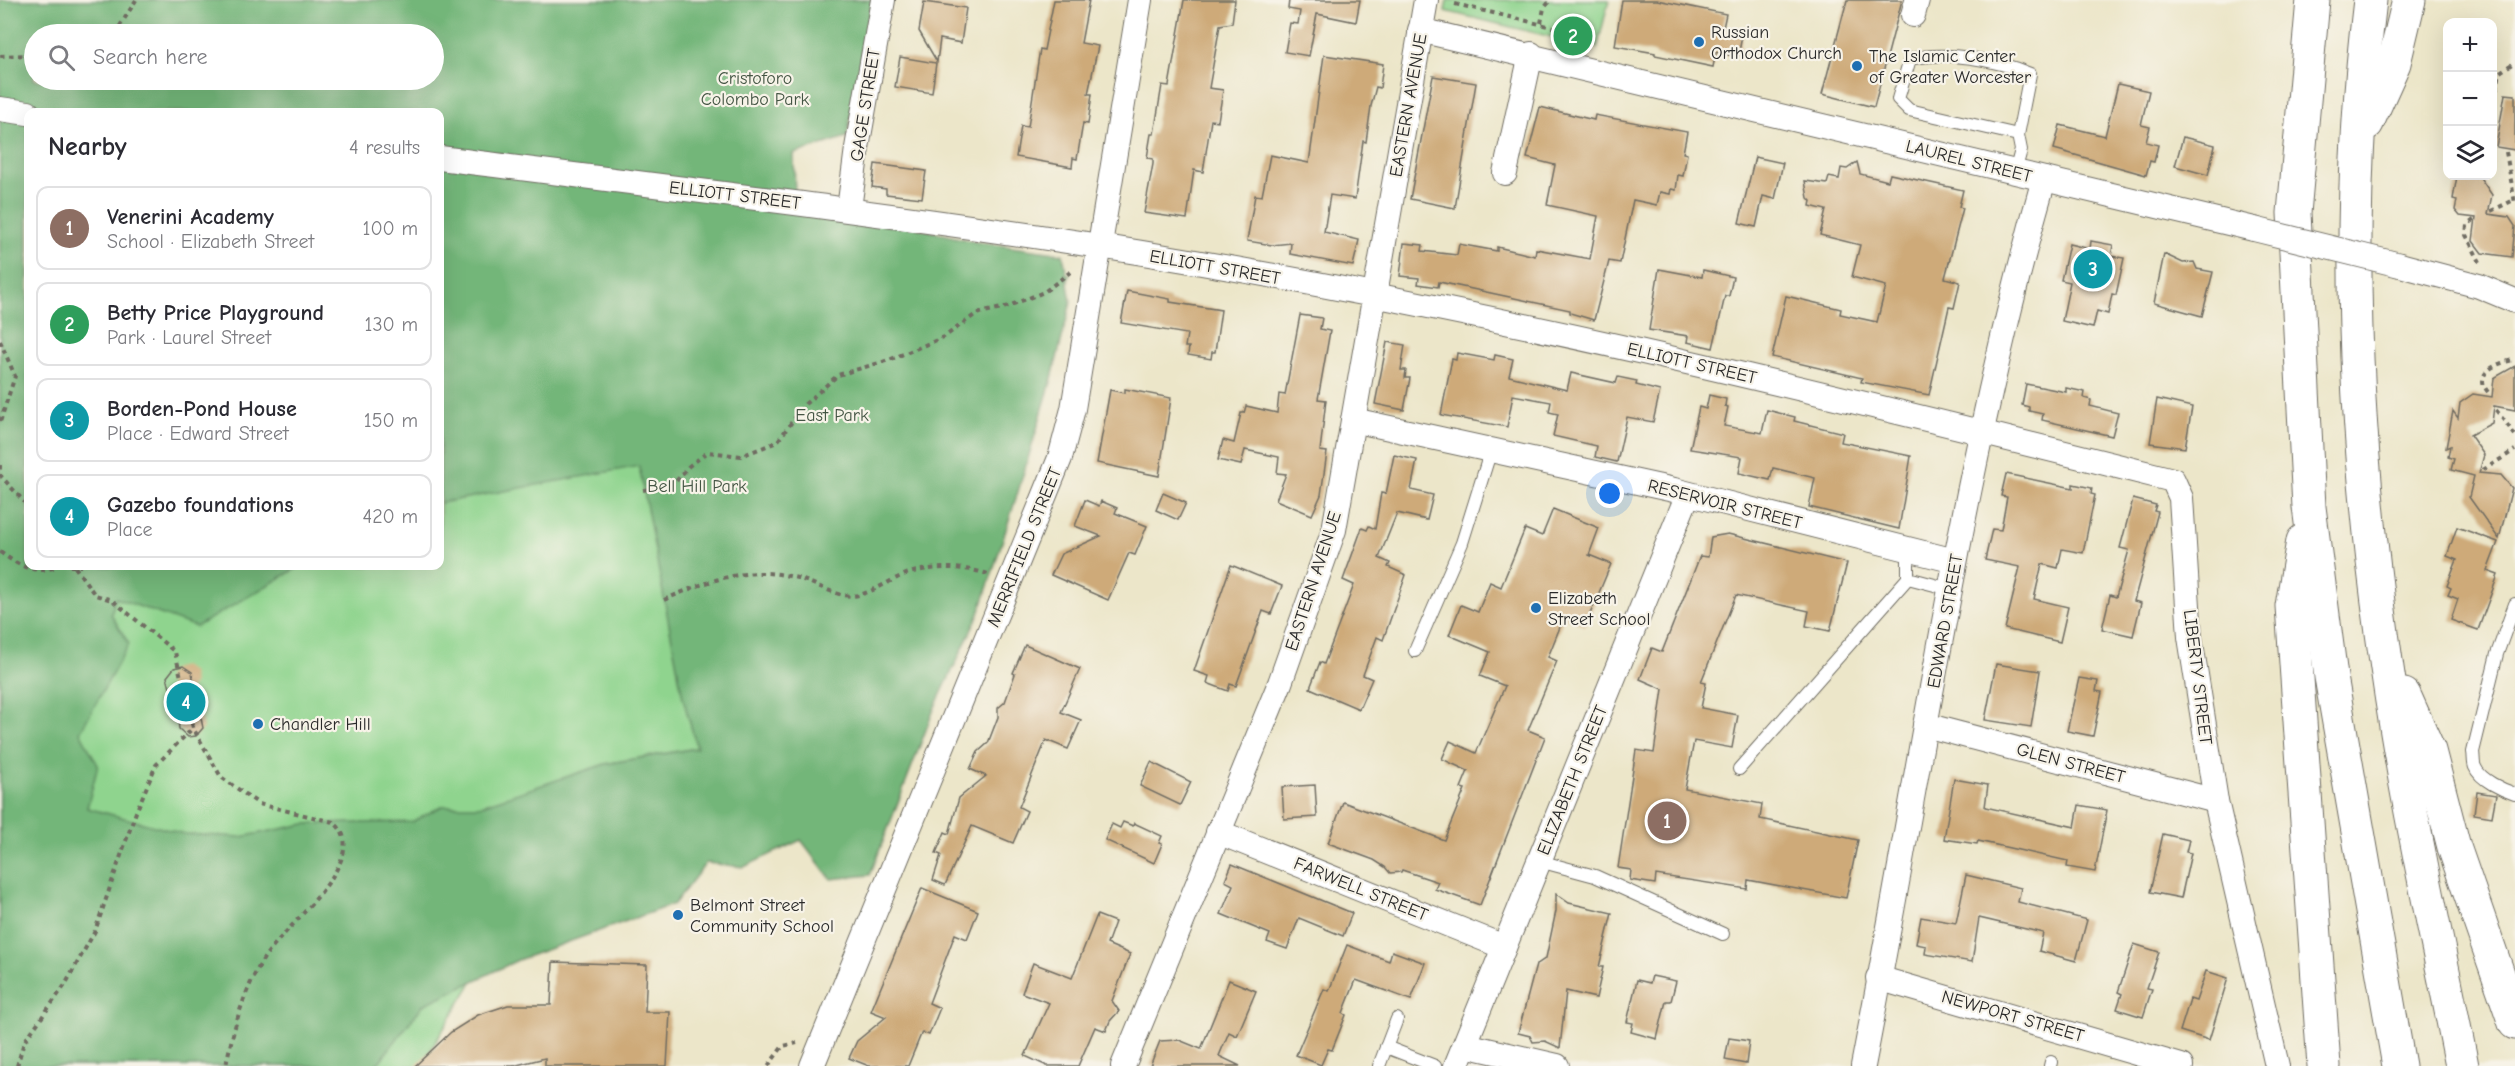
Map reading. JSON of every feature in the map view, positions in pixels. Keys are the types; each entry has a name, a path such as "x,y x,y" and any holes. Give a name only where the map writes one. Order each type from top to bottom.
{"highway":[{"path":"2370,0 2358,141 2355,313 2363,457 2386,655 2406,785 2462,1066"},
{"path":"2358,141 2394,63 2409,0"},
{"path":"2309,9 2294,213 2309,507 2331,677 2399,1066"},
{"path":"2309,507 2292,606 2324,1066"},
{"path":"2386,655 2429,751 2454,847 2515,1023"}],"street":[{"name":"GAGE STREET","path":"849,209 857,148 883,0"},
{"name":"MERRIFIELD STREET","path":"812,1066 1058,464 1073,409 1140,0"},
{"name":"EASTERN AVENUE","path":"1123,1066 1280,683 1334,530 1426,0"},
{"name":"LAUREL STREET","path":"1420,30 1531,54 2400,265 2479,286 2515,301"},
{"path":"1505,173 1531,54"},
{"path":"0,109 24,112"},
{"name":"ELLIOTT STREET","path":"444,158 849,209 1100,246 1375,296 1675,358 1981,432"},
{"name":"EDWARD STREET","path":"1863,1066 1955,561 1993,372 2044,180"},
{"name":"RESERVOIR STREET","path":"1353,420 1688,494 1955,561"},
{"name":"LIBERTY STREET","path":"1981,432 2173,480 2181,498 2193,660 2216,801 2277,1066"},
{"name":"ELIZABETH STREET","path":"1461,1055 1688,494"},
{"name":"GLEN STREET","path":"1925,726 2216,801"},
{"name":"FARWELL STREET","path":"1218,832 1504,947"},
{"name":"NEWPORT STREET","path":"1878,978 2181,1066"},
{"path":"1461,1055 1557,1066"}],"lane":[{"path":"2015,172 2021,150 2018,135 2030,74 2007,64 1929,55 1910,59 1898,99 1909,110 2018,135"},
{"path":"1415,651 1462,543 1491,450"},
{"path":"1739,769 1908,578 1908,549"},
{"path":"1908,578 1950,589"},
{"path":"2515,604 2497,654 2474,752 2475,767 2500,788 2515,794"},
{"path":"1539,861 1595,876 1723,934"},
{"path":"1379,1066 1397,1019"},
{"path":"1386,1047 1435,1066"}],"path":[{"path":"121,24 136,0"},
{"path":"1456,0 1455,4 1582,34 1581,51"},
{"path":"1541,23 1544,8 1551,0"},
{"path":"0,56 24,55"},
{"path":"2497,91 2500,72 2515,62"},
{"path":"2491,211 2515,201 2506,152"},
{"path":"2474,220 2467,225 2466,235 2481,266"},
{"path":"644,490 672,486 689,466 708,452 741,456 777,442 805,404 838,375 889,360 944,337 976,314 1006,307 1044,292 1073,269"},
{"path":"0,341 15,376 0,422"},
{"path":"2488,392 2483,386 2482,379 2486,372 2493,366 2515,360"},
{"path":"2496,410 2515,435"},
{"path":"2483,470 2515,450"},
{"path":"0,465 0,475 24,502"},
{"path":"0,552 24,568"},
{"path":"664,600 704,582 747,573 792,576 838,593 858,596 906,574 934,568 975,570 1011,581"},
{"path":"76,570 95,595 112,600 175,652 194,728 221,777 259,804 333,822 341,828 345,836 344,852 331,882 288,926 260,966 235,1023 226,1066"},
{"path":"17,1066 24,1042 65,985 95,931 136,812 156,765 194,728"},
{"path":"768,1066 783,1046 798,1042"}],"green space":[{"name":"East Park","path":"0,0 872,0 847,137 794,154 795,199 976,242 1063,254 1071,302 1051,382 979,614 934,709 870,875 831,879 801,840 744,867 706,863 674,904 518,960 423,1005 376,1066 0,1066"},
{"path":"1447,0 1609,0 1597,48 1445,11"},
{"name":"East Park","path":"0,134 24,504 24,570 444,570 444,193 1070,274 930,707 605,764 421,1066 0,1066"}],"building":[{"path":"1054,0 1089,0 1081,43 1098,46 1088,94 1092,94 1088,124 1083,123 1077,159 1073,158 1072,167 1016,157 1021,126 1028,127 1040,49 1044,50"},
{"path":"1184,0 1235,0 1232,23 1220,25 1209,88 1223,90 1218,121 1211,120 1203,172 1194,170 1187,219 1144,213 1153,164 1153,159 1147,158 1151,134 1154,134 1162,85 1169,86"},
{"path":"1289,0 1360,0 1356,22 1317,14 1309,56 1285,52 1290,23 1298,24 1300,11 1288,9"},
{"name":"Russian Orthodox Church","path":"1622,0 1657,0 1726,14 1723,28 1743,31 1738,57 1716,52 1713,67 1615,46"},
{"name":"The Islamic Center of Greater Worcester","path":"1847,0 1902,0 1874,107 1822,94"},
{"path":"924,2 966,8 961,43 940,39 937,62 919,31"},
{"path":"1324,55 1383,64 1380,88 1376,87 1371,106 1366,142 1363,141 1355,199 1330,195 1324,232 1359,240 1353,266 1290,254 1291,243 1272,245 1247,241 1255,195 1262,196 1270,155 1309,163"},
{"path":"900,57 936,63 932,93 895,87"},
{"path":"1433,76 1476,83 1455,208 1410,199"},
{"path":"2118,84 2149,91 2141,125 2150,127 2146,142 2158,145 2154,162 2150,161 2146,175 2054,149 2060,125 2105,136"},
{"path":"2505,94 2515,95 2515,150 2497,147"},
{"path":"1540,107 1594,120 1595,115 1687,132 1683,153 1687,154 1683,176 1678,175 1676,190 1671,189 1670,194 1660,192 1657,205 1633,200 1620,263 1609,261 1594,320 1570,313 1570,310 1439,282 1438,287 1418,284 1419,278 1400,276 1404,243 1423,245 1422,251 1457,255 1459,244 1497,251 1497,247 1535,256 1536,249 1590,259 1598,216 1547,205 1555,165 1527,158"},
{"path":"2183,137 2215,145 2208,175 2175,166"},
{"path":"1755,157 1783,163 1775,199 1763,196 1756,227 1739,223"},
{"path":"1857,162 1860,174 1888,181 1890,174 1963,190 1959,207 1963,208 1945,278 1960,282 1954,308 1949,307 1929,395 1861,382 1862,378 1772,357 1786,296 1841,309 1840,314 1877,322 1886,286 1852,277 1860,245 1820,235 1826,210 1810,206 1811,201 1808,198 1805,181 1827,184 1829,177 1839,179 1841,168 1847,169"},
{"path":"875,164 926,171 922,198 886,194 886,189 872,187"},
{"path":"2456,180 2482,180 2492,195 2488,214 2509,217 2515,226 2512,257 2482,253 2473,241 2476,218 2460,216 2455,210 2457,200 2453,199"},
{"path":"2091,241 2113,245 2111,256 2124,258 2116,295 2112,294 2108,314 2097,311 2093,328 2062,321 2070,282 2061,280 2069,244 2090,249"},
{"path":"2164,254 2183,263 2194,262 2197,269 2213,272 2202,316 2154,303"},
{"path":"1659,269 1702,277 1703,270 1733,277 1729,296 1725,296 1713,348 1687,342 1688,336 1649,330"},
{"path":"1127,291 1170,299 1170,302 1221,310 1215,352 1212,352 1211,359 1188,355 1189,347 1185,347 1187,334 1121,323"},
{"path":"1300,315 1322,318 1320,329 1330,331 1318,399 1326,400 1320,451 1327,452 1321,495 1312,515 1276,500 1286,474 1277,473 1279,457 1245,450 1241,465 1218,460 1223,440 1234,443 1241,413 1244,413 1246,406 1277,413 1279,394 1285,395"},
{"path":"1387,342 1405,345 1401,370 1406,370 1405,378 1410,378 1404,410 1375,404"},
{"path":"1457,353 1494,360 1495,355 1513,359 1509,376 1567,390 1571,373 1616,383 1618,377 1637,381 1636,385 1660,391 1653,422 1627,417 1617,462 1595,457 1597,446 1553,436 1558,414 1549,412 1551,402 1513,395 1507,427 1441,415 1452,359 1456,360"},
{"path":"2515,366 2515,410 2494,406 2492,423 2470,435 2484,455 2479,473 2501,475 2512,488 2499,539 2469,497 2474,476 2451,470 2454,459 2448,457 2450,446 2446,448 2453,411 2458,418 2460,403 2473,394 2492,397 2494,378"},
{"path":"2026,384 2066,392 2066,388 2085,392 2084,398 2091,400 2090,406 2118,413 2112,436 2042,420 2043,414 2029,411 2029,407 2022,405"},
{"path":"1125,389 1171,398 1159,476 1097,463 1110,390 1125,393"},
{"path":"1709,395 1726,399 1725,406 1728,407 1724,426 1762,433 1767,410 1795,417 1794,421 1843,433 1841,442 1911,456 1899,529 1809,507 1815,478 1773,468 1770,480 1739,473 1742,457 1690,449 1699,407 1706,409"},
{"path":"2157,399 2192,407 2185,448 2150,443"},
{"path":"1394,455 1417,460 1411,490 1433,495 1427,520 1397,513 1379,558 1390,563 1388,567 1406,575 1383,640 1377,637 1363,675 1372,679 1359,709 1310,688 1320,662 1324,664 1354,585 1343,580 1362,528 1367,530 1369,526 1375,529 1381,493 1386,494"},
{"path":"2006,474 2073,488 2073,484 2092,488 2091,494 2095,495 2083,553 2062,549 2058,568 2042,564 2034,599 2068,607 2060,642 2005,629 2020,567 1985,560 1992,529 2001,530 2007,497 2001,496"},
{"path":"1163,493 1186,503 1178,520 1156,510"},
{"path":"2133,499 2156,505 2154,511 2158,512 2134,601 2141,603 2133,636 2102,629 2110,595 2116,597 2129,550 2120,548"},
{"path":"1085,500 1099,506 1101,501 1117,508 1115,513 1147,526 1135,555 1129,553 1108,600 1051,575 1061,554 1101,536 1075,526"},
{"path":"1553,509 1599,528 1589,555 1611,564 1585,626 1564,617 1548,657 1557,661 1528,730 1545,737 1480,905 1435,889 1438,882 1402,870 1390,873 1374,860 1328,843 1343,802 1444,840 1465,789 1461,788 1468,771 1442,759 1450,741 1476,753 1505,686 1480,676 1490,652 1449,635 1461,605 1478,612 1490,582 1501,587 1525,529 1542,536"},
{"path":"2457,527 2498,542 2487,571 2498,575 2478,630 2451,620 2458,599 2448,595 2451,588 2447,586 2457,560 2447,556"},
{"path":"1728,534 1847,563 1830,631 1806,626 1809,611 1736,595 1701,682 1706,683 1701,708 1738,715 1732,748 1694,741 1685,789 1762,804 1760,819 1858,840 1846,898 1748,880 1747,889 1656,875 1655,884 1630,880 1631,870 1618,868 1636,750 1654,753 1663,689 1640,679 1652,648 1662,652 1700,556 1708,557 1711,537"},
{"path":"1231,565 1282,586 1271,614 1263,611 1236,686 1230,684 1228,691 1207,683 1209,676 1194,671"},
{"path":"1025,645 1080,669 1061,712 1081,720 1068,749 1046,740 1019,807 1027,811 1013,843 972,826 945,885 933,880 941,855 936,853 945,832 949,834 959,798 986,776 970,769 978,752 988,743 998,717 998,708 1005,702 1015,674 1013,673"},
{"path":"1996,664 2040,671 2031,727 1985,720"},
{"path":"183,666 192,672 194,683 185,698 170,688 167,677 174,668"},
{"path":"2079,678 2098,681 2096,691 2102,692 2093,736 2067,731"},
{"path":"187,706 201,718 203,728 196,736 188,737 179,729 178,721"},
{"path":"1151,762 1191,782 1180,805 1140,786"},
{"path":"1954,779 1988,785 1985,807 2075,827 2079,805 2107,810 2095,872 2067,867 2068,861 1978,841 1977,844 1944,839"},
{"path":"1315,785 1317,817 1284,819 1282,787"},
{"path":"2477,792 2496,795 2492,817 2474,814"},
{"path":"1123,822 1133,826 1134,823 1162,836 1159,843 1162,844 1154,863 1105,840 1112,824 1120,828"},
{"path":"2163,834 2189,840 2186,852 2191,853 2181,898 2150,892"},
{"path":"1232,864 1352,913 1343,936 1299,918 1287,949 1267,942 1270,934 1221,914 1233,885 1225,881"},
{"path":"1966,875 2021,888 2018,902 2087,920 2076,961 2039,951 2043,933 1979,918 1972,962 1925,954 1926,946 1916,944 1921,917 1956,923"},
{"path":"922,888 978,911 967,939 955,934 929,1003 940,1008 929,1035 922,1032 908,1066 869,1066 849,1058 857,1041 886,1017 871,1011"},
{"path":"1556,894 1569,903 1612,913 1599,967 1603,967 1596,998 1566,991 1560,1048 1545,1041 1533,1042 1530,1036 1518,1033 1536,965 1546,958 1556,911"},
{"path":"1097,915 1115,922 1107,944 1130,954 1112,1001 1119,1011 1110,1021 1106,1031 1095,1027 1078,1066 1047,1066 1025,1056 1049,1003 1022,993 1033,963 1072,978"},
{"path":"2134,944 2159,952 2147,988 2152,989 2143,1017 2117,1009 2122,994 2118,992"},
{"path":"1347,945 1389,961 1392,951 1425,963 1411,1000 1356,980 1343,1013 1346,1015 1332,1050 1328,1049 1321,1065 1296,1055 1324,989 1329,991"},
{"path":"553,962 647,965 645,1012 670,1012 667,1066 545,1066 545,1058 513,1066 415,1066 451,1032 478,1015 508,1005 551,1005"},
{"path":"2206,971 2228,978 2209,1040 2180,1031 2190,999 2196,1001"},
{"path":"1652,976 1676,981 1671,1001 1666,1001 1657,1039 1631,1032 1633,1023 1627,1022 1637,980 1650,983"},
{"path":"1229,980 1256,991 1237,1036 1229,1032 1219,1056 1240,1066 1150,1066 1160,1041 1179,1040 1201,1049"},
{"path":"1729,1038 1749,1041 1746,1064 1725,1060"}],"place":[{"name":"Betty Price Playground","path":"1573,36"},
{"name":"Russian Orthodox Church","path":"1699,42"},
{"name":"The Islamic Center of Greater Worcester","path":"1857,66"},
{"name":"Borden-Pond House","path":"2093,269"},
{"name":"Elizabeth Street School","path":"1536,608"},
{"name":"Gazebo foundations","path":"186,702"},
{"name":"Chandler Hill","path":"258,724"},
{"name":"Venerini Academy","path":"1667,821"},
{"name":"Belmont Street Community School","path":"678,915"}],"park label":[{"name":"Cristoforo Colombo Park","path":"755,88"},
{"name":"Bell Hill Park","path":"697,486"}]}
